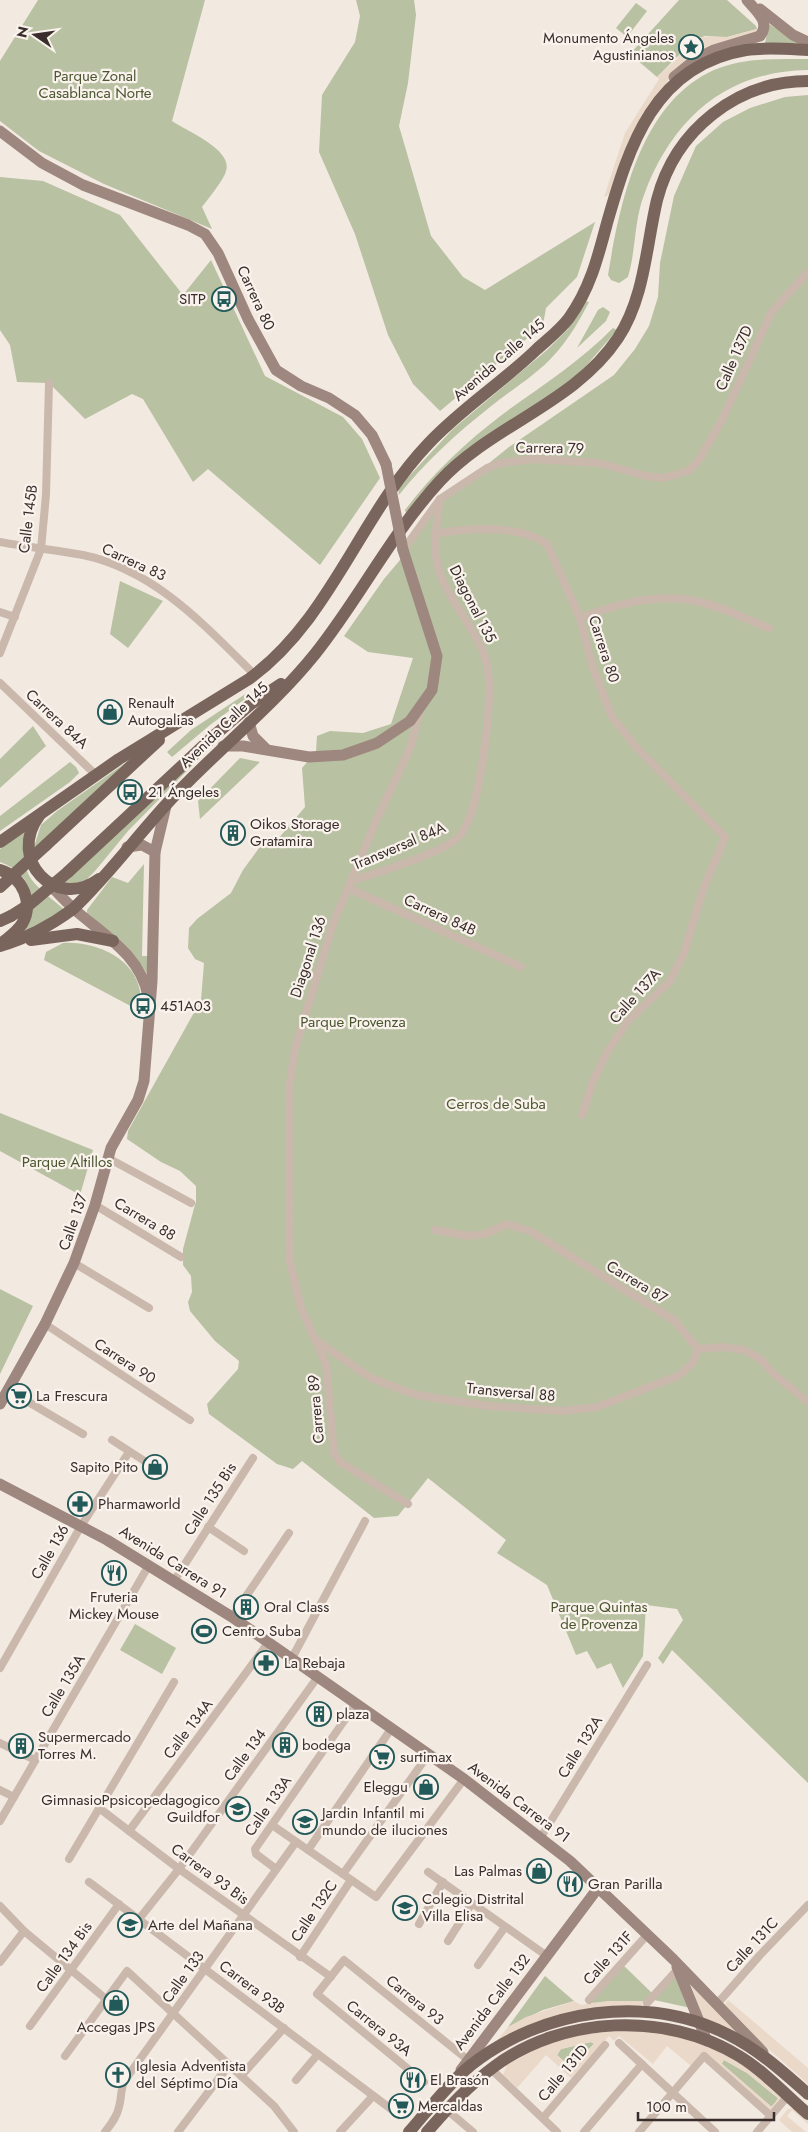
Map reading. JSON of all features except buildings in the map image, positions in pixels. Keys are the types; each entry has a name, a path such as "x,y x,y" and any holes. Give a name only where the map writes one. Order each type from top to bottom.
{"main road":[{"name":"Avenida Calle 145","path":"0,842 96,774 255,675 277,657 311,617 370,522 406,469 430,442 525,361 569,318 582,297 595,268 632,147 659,98 691,71 721,57 759,49 808,50"},
{"name":"Avenida Calle 145","path":"2,945 31,936 53,924 74,909 166,804 223,746 291,682 312,658 406,523 442,479 468,456 566,390 607,353 624,327 634,304 662,184 677,154 691,135 716,111 742,94 777,83 808,81"},
{"name":"Avenida Calle 145","path":"5,919 30,904 68,872 216,734 312,658"},
{"name":"Avenida Calle 145","path":"0,887 184,719"},
{"path":"46,810 33,826 28,846 33,866 47,882 68,889 80,888 92,884 102,877 114,863"},
{"path":"0,870 9,873 20,883 27,901 21,924 2,945"},
{"path":"2,945 76,934 113,941"},
{"path":"452,2082 499,2046 558,2020 598,2013 636,2012 668,2016 701,2024 736,2039 776,2066"},
{"path":"427,2132 447,2110 491,2069 529,2046 564,2033 593,2026 619,2025 657,2028 707,2041 743,2058 808,2114"},
{"name":"Avenida Carrera 91","path":"776,2066 808,2094"},
{"name":"Avenida Calle 132","path":"409,2132 452,2082"}],"street":[{"path":"748,0 793,35 808,42"},
{"path":"659,98 674,78 696,59 714,50 760,36 764,31 765,24 748,0"},
{"name":"Carrera 80","path":"0,131 42,163 83,185 188,225 205,234 218,253 248,319 276,370 302,386 329,398 355,415 372,435 386,464 404,553"},
{"name":"Calle 137D","path":"697,463 722,420 771,313 808,272"},
{"name":"Calle 145B","path":"0,653 41,549 46,495 49,383"},
{"name":"Carrera 79","path":"404,553 412,538 440,499 487,468 513,461 533,459 599,463 646,476 663,478 680,475 697,463"},
{"name":"Diagonal 135","path":"440,499 436,534 436,557 440,574 482,650 490,680 488,724 482,767 471,810 459,836"},
{"name":"Carrera 80","path":"436,534 463,529 520,532 536,536 547,544 580,618 593,668 612,717 637,748 725,837"},
{"name":"Carrera 83","path":"0,542 84,555 156,585 196,618 255,675"},
{"name":"Diagonal 136","path":"223,746 268,750 309,757 328,757 352,753 377,743 400,730 419,711 432,690 437,656 404,553"},
{"path":"580,618 610,607 657,599 683,600 700,602 769,628"},
{"path":"0,612 15,617"},
{"name":"Carrera 84A","path":"0,683 96,774"},
{"name":"Diagonal 136","path":"317,1341 301,1308 290,1262 289,1089 295,1049 333,924 411,746 419,711"},
{"path":"249,722 257,742 268,750"},
{"name":"Calle 137","path":"0,1404 45,1324 74,1263 95,1205 115,1139 138,1100 144,1081 150,1010 155,852 158,831 166,804"},
{"name":"Transversal 84A","path":"349,885 440,848 459,836"},
{"name":"Calle 137A","path":"582,1115 593,1081 606,1054 628,1021 670,981 684,953 704,890 725,837"},
{"path":"127,847 142,845 151,848 155,852"},
{"name":"Calle 137","path":"47,882 74,909 125,953 140,973 146,986 150,1010"},
{"name":"Carrera 84B","path":"349,885 521,967"},
{"path":"108,1158 191,1203"},
{"name":"Carrera 88","path":"95,1205 181,1257"},
{"name":"Carrera 87","path":"435,1230 469,1236 485,1234 507,1224 530,1231 675,1321 698,1349"},
{"path":"74,1263 149,1308"},
{"name":"Carrera 90","path":"45,1324 190,1420"},
{"name":"Transversal 88","path":"317,1341 371,1378 416,1395 488,1406 563,1411 597,1407 678,1376 693,1363 698,1349"},
{"name":"Carrera 89","path":"317,1341 326,1364 334,1453 340,1462 408,1504"},
{"path":"698,1349 723,1347 744,1350 760,1359 775,1375 808,1402"},
{"path":"8,1390 83,1434"},
{"path":"112,1440 163,1473"},
{"name":"Calle 136","path":"0,1668 81,1526 129,1452"},
{"name":"Calle 135 Bis","path":"174,1581 253,1458"},
{"name":"Avenida Carrera 91","path":"0,1484 81,1526 149,1565 232,1618 464,1779 541,1837 598,1888 717,2004 776,2066"},
{"path":"291,1660 365,1522"},
{"path":"208,1527 244,1551"},
{"path":"232,1618 289,1533"},
{"name":"Calle 135A","path":"0,1821 149,1565"},
{"name":"Calle 134A","path":"129,1831 268,1643"},
{"name":"Calle 132A","path":"541,1837 646,1669"},
{"name":"Calle 134","path":"139,1919 179,1869 317,1678"},
{"path":"69,1859 174,1682"},
{"name":"Calle 133A","path":"276,1869 255,1852 355,1705"},
{"path":"308,1850 391,1729"},
{"path":"0,1743 35,1760"},
{"name":"Calle 132C","path":"343,1874 428,1755"},
{"path":"272,1825 376,1898 464,1779"},
{"path":"0,1790 14,1797"},
{"name":"Carrera 93 Bis","path":"99,1808 242,1915 331,1977"},
{"name":"Calle 133","path":"105,2132 117,2116 120,2093 125,2080 206,1970 242,1915 296,1842"},
{"path":"428,1872 547,1956"},
{"name":"Calle 132C","path":"300,1956 351,1880"},
{"name":"Carrera 93B","path":"89,1882 399,2115"},
{"path":"419,1924 443,1882"},
{"name":"Avenida Calle 132","path":"452,2082 598,1888"},
{"path":"448,1941 472,1903"},
{"name":"Calle 134 Bis","path":"30,2026 119,1904"},
{"name":"Calle 131C","path":"717,2004 760,1955 808,1905"},
{"path":"0,1906 24,1931 106,1999"},
{"path":"478,1965 505,1927"},
{"path":"0,1962 24,1931"},
{"name":"Calle 131F","path":"589,2000 647,1935"},
{"name":"Carrera 93","path":"331,1977 344,1960 468,2060"},
{"path":"647,2003 676,1964"},
{"name":"Avenida Carrera 91","path":"676,1964 707,2041"},
{"path":"65,2056 127,1971 283,2116 294,2132"},
{"name":"Carrera 93A","path":"331,1977 317,1994 424,2082"},
{"path":"241,2076 284,2028"},
{"path":"619,2043 715,2132"},
{"name":"Calle 131D","path":"543,2118 604,2046"},
{"path":"296,2080 318,2054"},
{"path":"652,2132 642,2129 704,2056 771,2116"},
{"path":"584,2132 642,2064"},
{"path":"178,2132 229,2065"},
{"path":"491,2069 557,2132"},
{"path":"340,2132 373,2096"},
{"path":"757,2132 787,2097"},
{"path":"447,2110 473,2132"}],"green space":[{"name":"Parque Zonal Casablanca Norte","path":"38,0 205,0 172,121 218,150 227,166 225,174 202,207 212,229 104,184 39,151 0,121 0,61"},
{"path":"356,0 414,0 416,15 408,83 399,126 431,236 463,277 485,290 595,222 577,277 546,308 543,325 440,411 413,384 388,335 355,234 319,152 322,95 355,42 360,16"},
{"path":"679,0 727,0 757,29 727,37 704,36 678,56 657,77 630,54"},
{"path":"636,3 647,11 627,37 616,28"},
{"path":"769,24 800,44 765,43"},
{"path":"808,59 808,70 779,73 752,79 727,90 706,104 687,122 670,144 656,168 644,195 638,215 628,277 619,283 611,280 608,275 627,187 651,130 668,106 689,85 714,70 725,66 749,61"},
{"name":"Cerros de Suba","path":"808,95 808,1783 672,1650 663,1664 658,1658 683,1620 677,1609 646,1605 643,1656 623,1688 611,1663 597,1669 587,1651 576,1655 547,1585 497,1553 506,1540 428,1478 398,1516 374,1518 302,1461 293,1469 277,1464 209,1414 207,1404 238,1369 239,1361 215,1341 190,1311 188,1302 192,1292 191,1276 183,1265 183,1249 196,1201 196,1186 180,1171 161,1162 127,1139 128,1131 201,1000 204,963 195,959 188,948 189,928 197,919 231,893 243,870 259,848 278,839 305,807 302,768 316,752 317,736 330,731 363,733 391,724 413,658 368,652 344,636 426,521 447,497 509,447 614,375 635,349 649,326 658,297 660,263 674,196 696,146 723,122 750,108 785,97"},
{"path":"0,177 43,181 120,215 183,295 211,260 265,376 343,417 362,439 380,478 320,565 208,469 193,482 143,399 132,394 85,419 49,383 17,382 10,345 0,330"},
{"path":"585,301 589,302 574,329 549,361 498,400 454,438 420,471 399,495 398,488 453,429 547,350 568,329"},
{"path":"603,307 610,312 606,321 577,348 598,310"},
{"path":"613,328 617,330 579,374 422,492 406,513 405,510 427,483 463,447 503,414 574,363"},
{"path":"120,581 163,601 128,648 110,634"},
{"path":"247,693 249,696 172,757 167,752 191,730"},
{"path":"33,726 46,746 0,788 0,759"},
{"path":"220,737 128,831 86,880 74,884 62,884"},
{"path":"134,757 33,850 41,825 57,811"},
{"path":"240,758 260,762 200,819 198,801"},
{"path":"70,762 79,773 70,782 0,831 0,816"},
{"path":"28,827 24,856 29,876 43,892 65,910 25,933 31,911 30,891 20,874 0,862 0,849"},
{"path":"144,864 142,956 149,956 150,977 140,964 87,913 87,910 112,877 128,883"},
{"path":"63,943 75,943 99,948 121,960 136,979 140,991 140,1011 44,960 46,952"},
{"name":"Parque Altillos","path":"0,1113 93,1150 80,1195 0,1151"},
{"path":"0,1289 33,1306 0,1374"},
{"path":"135,1624 176,1648 162,1674 120,1650"},
{"path":"623,1965 652,1993 644,2001 588,2003"},
{"path":"545,1976 574,2001 543,2010 508,2027"},
{"path":"676,1976 691,2008 654,2000"},
{"path":"591,2042 594,2044 570,2067 557,2055 561,2049"},
{"path":"724,2060 747,2073 779,2099 771,2107 721,2063"}],"shaded area":[{"path":"757,29 757,34 685,65 669,79 647,112 615,191 604,197 625,133 659,79 657,77 677,59 683,48 696,37 727,37"},
{"path":"690,1982 736,2031 704,2020"},
{"path":"728,2000 808,2068 808,2084 764,2045 730,2010 725,2004"},
{"path":"574,2001 581,2005 607,2001 644,2001 640,2007 568,2013 551,2017 521,2029 492,2047 508,2027 526,2017"},
{"path":"621,2030 669,2034 704,2044 739,2062 781,2096 782,2100 772,2111 702,2053 691,2066 667,2046 653,2064 619,2036 614,2041 609,2036 571,2078 546,2055 517,2088 503,2075 507,2065 547,2043 581,2035","holes":["591,2042 594,2044 571,2067 557,2055 561,2049","724,2060 747,2073 778,2098 772,2107 722,2064"]},
{"path":"795,2108 808,2118 808,2124 792,2110 787,2116 806,2132 792,2132 779,2120 788,2109"}],"place":[{"name":"Monumento Ángeles Agustinianos","path":"691,47"},
{"name":"SITP","path":"224,299"},
{"name":"Renault Autogalias","path":"110,712"},
{"name":"21 Ángeles","path":"130,792"},
{"name":"Oikos Storage Gratamira","path":"233,833"},
{"name":"451A03","path":"143,1006"},
{"name":"La Frescura","path":"19,1396"},
{"name":"Sapito Pito","path":"155,1467"},
{"name":"Pharmaworld","path":"80,1504"},
{"name":"Fruteria Mickey Mouse","path":"114,1573"},
{"name":"Oral Class","path":"246,1607"},
{"name":"Centro Suba","path":"204,1631"},
{"name":"La Rebaja","path":"266,1663"},
{"name":"plaza","path":"319,1714"},
{"name":"bodega","path":"285,1745"},
{"name":"Supermercado Torres M.","path":"21,1746"},
{"name":"surtimax","path":"382,1757"},
{"name":"Eleggu","path":"426,1787"},
{"name":"GimnasioPpsicopedagogico Guildfor","path":"238,1809"},
{"name":"Jardin Infantil mi mundo de iluciones","path":"305,1822"},
{"name":"Las Palmas","path":"539,1871"},
{"name":"Gran Parilla","path":"570,1884"},
{"name":"Colegio Distrital Villa Elisa","path":"405,1908"},
{"name":"Arte del Mañana","path":"130,1925"},
{"name":"Accegas JPS","path":"116,2003"},
{"name":"Iglesia Adventista del Séptimo Día","path":"118,2075"},
{"name":"El Brasón","path":"413,2080"},
{"name":"Mercaldas","path":"401,2106"}],"park label":[{"name":"Parque Provenza","path":"353,1022"},
{"name":"Parque Quintas de Provenza","path":"599,1616"}]}
